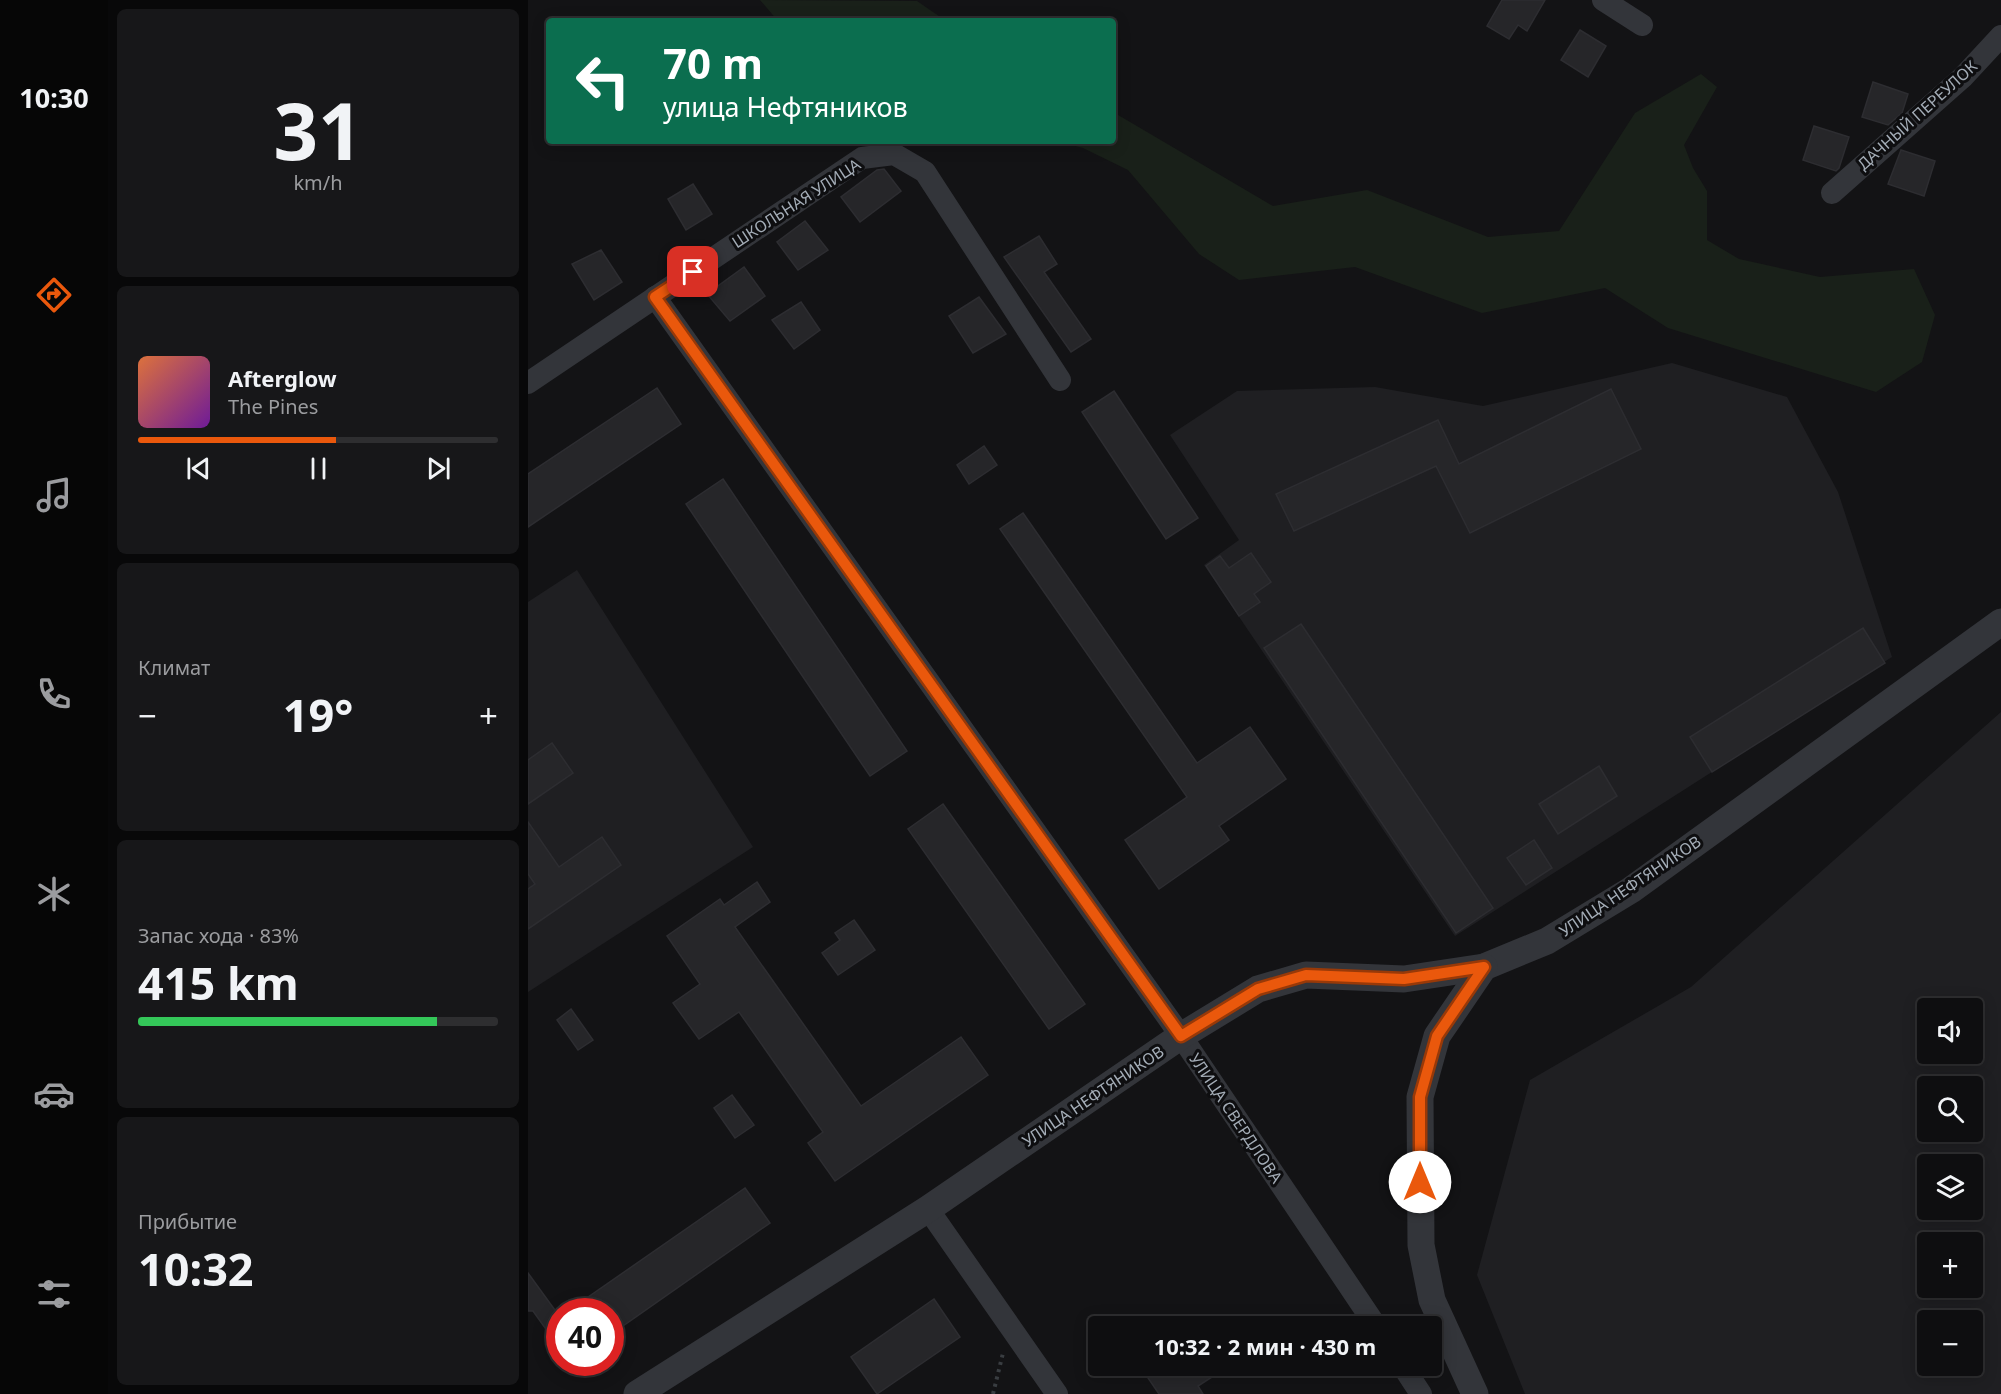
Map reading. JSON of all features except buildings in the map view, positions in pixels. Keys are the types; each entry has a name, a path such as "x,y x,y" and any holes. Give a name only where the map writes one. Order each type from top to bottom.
{"street":[{"path":"1603,0 1642,25"},
{"name":"ДАЧНЫЙ ПЕРЕУЛОК","path":"1832,193 1963,76 2001,36"},
{"name":"ШКОЛЬНАЯ УЛИЦА","path":"528,383 862,158 894,154 925,172 1060,380"},
{"name":"УЛИЦА СВЕРДЛОВА","path":"655,297 1181,1036 1369,1316"},
{"name":"УЛИЦА НЕФТЯНИКОВ","path":"637,1394 928,1209 1181,1036 1258,989 1306,975 1404,979 1484,967 1547,941 1631,890 2001,622"},
{"path":"1475,1394 1432,1300 1421,1245 1420,1097 1437,1036 1484,967"},
{"path":"928,1209 1057,1394"},
{"path":"1409,1376 1421,1394"}],"path":[{"path":"993,1394 1010,1326"}],"shaded area":[{"path":"760,0 917,1 942,18 775,18"},
{"path":"1701,74 1717,87 1684,145 1693,168 1707,191 1707,240 1739,259 1820,277 1914,269 1935,315 1922,362 1876,392 1668,328 1605,288 1482,313 1355,267 1239,280 1199,254 1128,170 1083,148 1068,144 1116,144 1116,114 1273,206 1367,190 1488,237 1559,231 1635,113"},
{"path":"1672,363 1787,397 1838,492 1892,657 1455,936 1204,565 1239,540 1170,435 1237,391 1375,387 1483,406"},
{"path":"577,570 753,847 528,992 528,602"},
{"path":"2001,712 2001,1394 1525,1394 1477,1275 1530,1080 1691,987"}],"route":[{"path":"693,272 655,297 1181,1036 1258,989 1306,975 1404,979 1484,967 1437,1036 1420,1097 1420,1182"}]}
